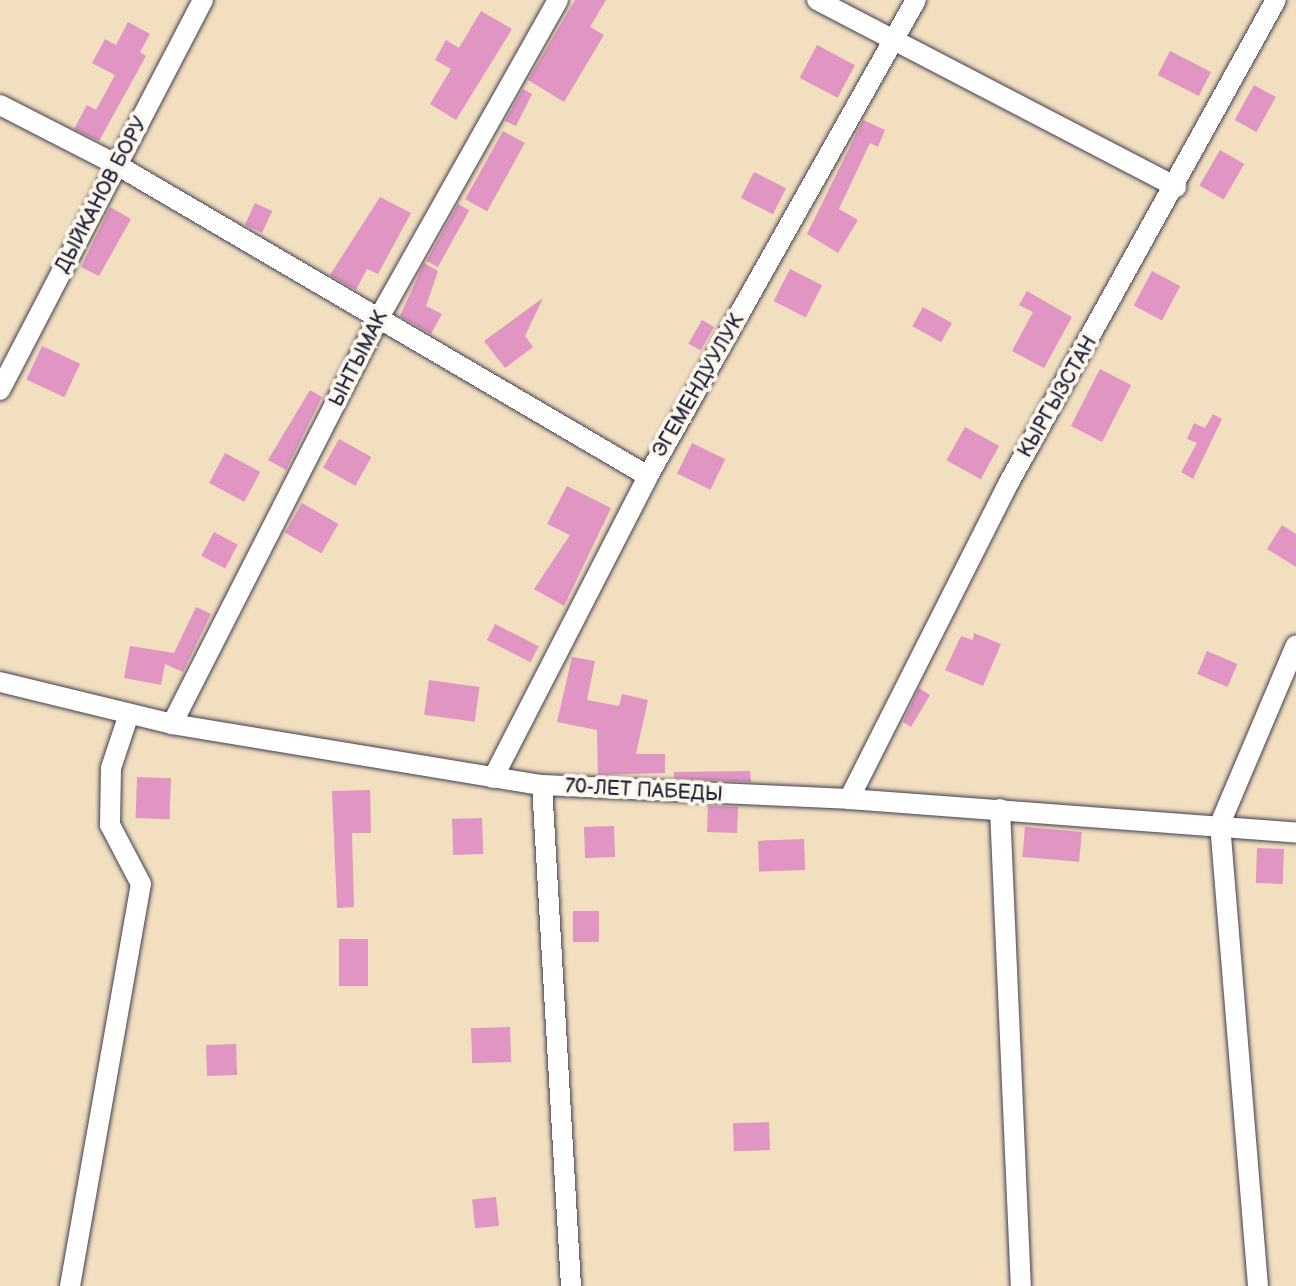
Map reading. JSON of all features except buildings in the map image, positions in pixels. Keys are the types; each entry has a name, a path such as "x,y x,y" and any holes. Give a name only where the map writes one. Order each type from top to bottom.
{"street":[{"name":"ДЫЙКАНОВ БОРУ","path":"0,390 203,0"},
{"name":"ЫНТЫМАК","path":"172,724 376,323 558,0"},
{"path":"817,0 1176,187"},
{"name":"ЭГЕМЕНДУУЛУК","path":"493,778 648,476 916,0"},
{"name":"КЫРГЫЗСТАН","path":"849,799 1007,486 1176,187 1276,0"},
{"path":"0,105 117,165 376,323 648,476"},
{"path":"1258,1286 1220,824 1296,645"},
{"name":"70-ЛЕТ ПАБЕДЫ","path":"0,682 172,724 542,785 849,799 1220,824 1296,833"},
{"path":"70,1286 141,884 110,825 111,768 129,714"},
{"path":"542,785 571,1286"},
{"path":"1000,809 1021,1286"}]}
